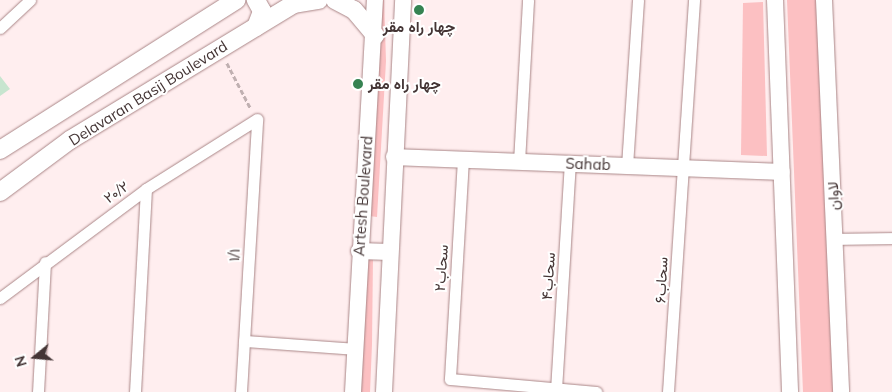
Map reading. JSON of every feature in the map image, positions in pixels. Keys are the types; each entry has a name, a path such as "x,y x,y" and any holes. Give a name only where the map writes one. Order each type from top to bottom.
{"main road":[{"path":"0,150 236,0"},
{"path":"256,0 262,11 256,27"},
{"path":"296,2 319,0"},
{"path":"335,0 354,10 375,35"},
{"name":"Delavaran Basij Boulevard","path":"0,192 70,140 296,2"}],"street":[{"path":"0,28 30,0"},
{"name":"Artesh Boulevard","path":"352,392 359,251 375,35 375,0"},
{"name":"Artesh Boulevard","path":"384,392 403,0"},
{"path":"519,162 528,0"},
{"path":"627,166 638,0"},
{"name":"۶سحاب","path":"668,392 694,0"},
{"path":"775,0 790,392"},
{"name":"لاوان","path":"824,0 841,392"},
{"name":"۲۰/۲","path":"0,298 45,262 146,189 257,119"},
{"name":"۱/۱","path":"241,392 257,119"},
{"name":"Sahab","path":"394,157 782,172"},
{"name":"۲سحاب","path":"464,159 450,379 556,390"},
{"name":"۴سحاب","path":"556,390 570,164"},
{"path":"134,392 146,189"},
{"path":"834,239 892,238"},
{"path":"359,251 390,252"},
{"path":"38,392 45,262"},
{"path":"244,341 354,349"},
{"path":"556,390 596,392"}],"path":[{"path":"220,49 257,119"}],"shaded area":[{"path":"379,0 384,0 386,61 377,217 369,216"},
{"path":"787,0 819,0 835,392 803,392"},
{"path":"763,2 767,156 741,155 743,3"},
{"path":"366,255 373,256 370,392 360,392"}],"building":[{"path":"0,76 10,89 0,96"}],"place":[{"name":"چهار راه مقر‍","path":"419,10"},
{"name":"چهار راه مقر","path":"358,84"}]}
